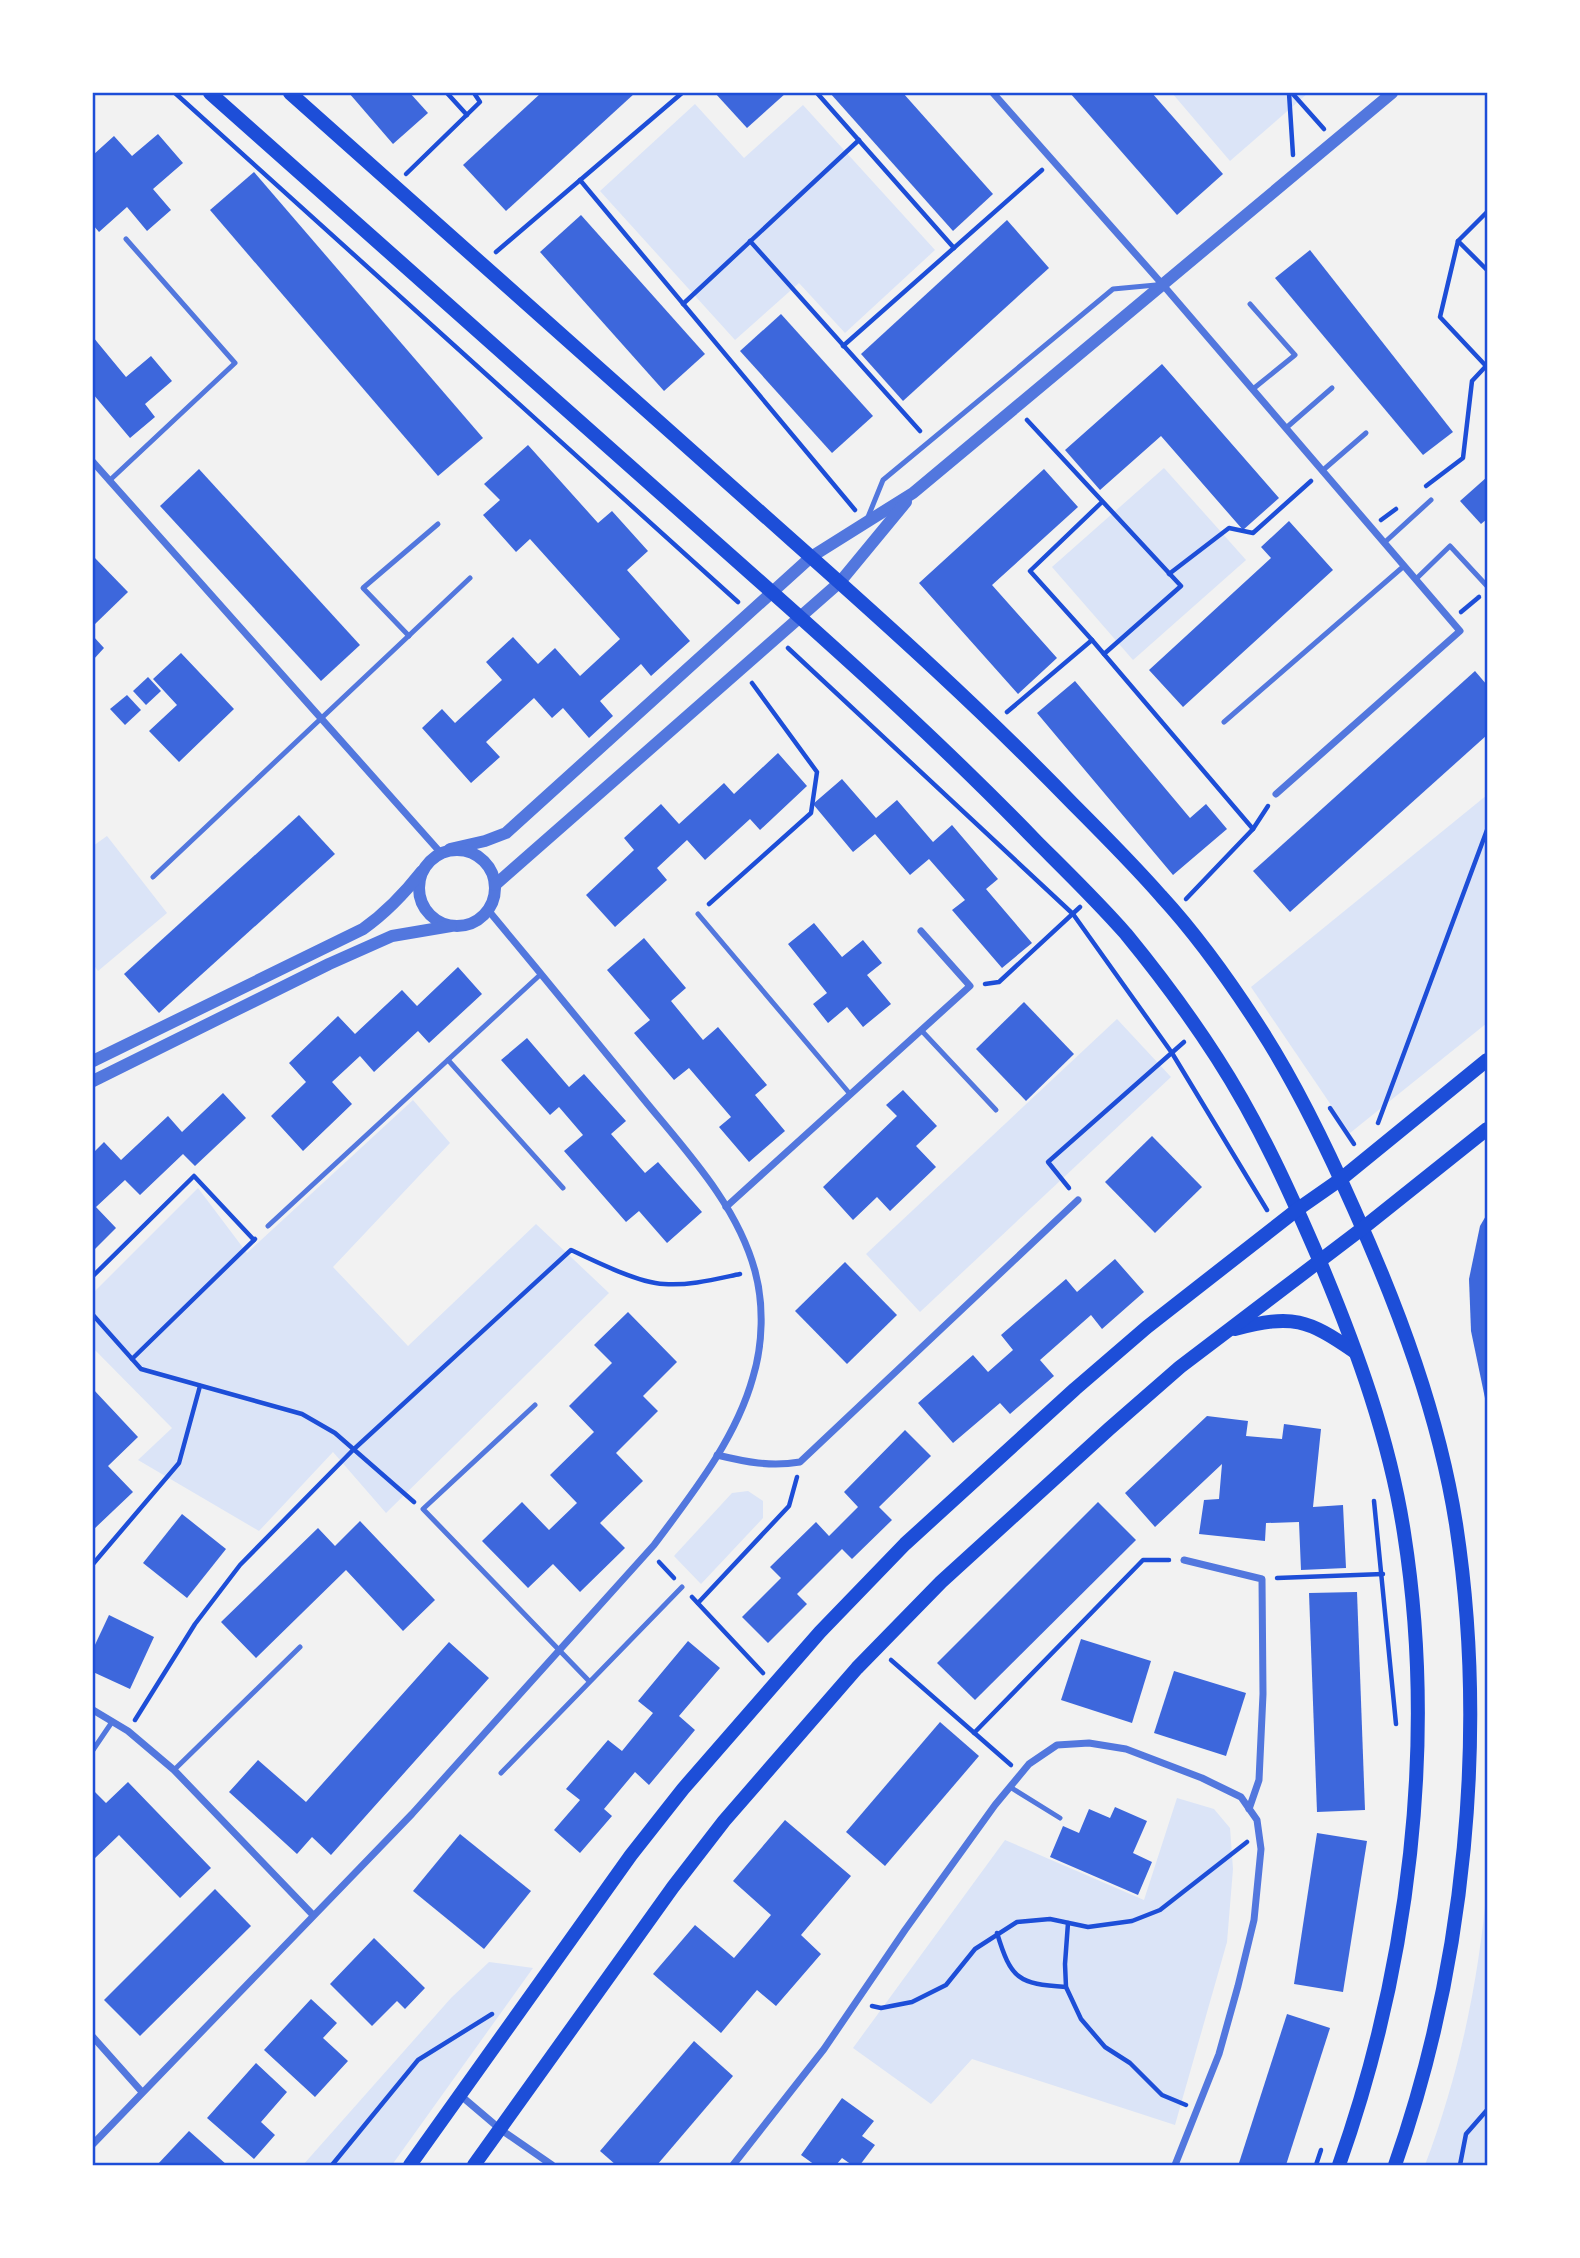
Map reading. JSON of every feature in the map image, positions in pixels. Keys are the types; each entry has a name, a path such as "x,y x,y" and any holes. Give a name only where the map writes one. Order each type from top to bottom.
{"main road":[{"path":"210,93 885,693 988,792 1125,934 1218,1059 1256,1124 1298,1209 1355,1352 1386,1450 1410,1574 1416,1658 1416,1742 1407,1881 1395,1959 1378,2033 1366,2083 1339,2165"},
{"path":"290,93 840,582 993,724 1099,830 1174,912 1261,1029 1301,1099 1363,1228 1413,1358 1437,1436 1455,1518 1464,1585 1469,1743 1465,1822 1453,1928 1447,1969 1432,2033 1395,2165"},
{"path":"410,2165 631,1855 683,1789 820,1632 905,1545 1147,1326 1341,1179 1487,1060"},
{"path":"474,2165 698,1854 779,1756 877,1647 1019,1509 1139,1402 1487,1129"},
{"path":"1227,1331 1267,1320 1293,1320 1322,1330 1355,1352"}],"street":[{"path":"993,93 1163,285 1460,631 1276,794"},
{"path":"93,1061 363,929 402,897 429,860 445,851 506,833 811,557 914,493 1387,95"},
{"path":"93,462 321,719 445,851"},
{"path":"495,885 840,582 914,493"},
{"path":"93,1081 328,964 392,936 464,926 478,919 488,910 494,898 495,885 486,863 476,854 464,849 445,851"},
{"path":"422,871 418,884 420,900 428,914 438,922 451,926"},
{"path":"93,2144 412,1814 649,1551 717,1455 742,1408 754,1376 760,1342 760,1306 755,1272 737,1224 705,1175 488,910"},
{"path":"726,1207 970,985 921,930"},
{"path":"717,1455 753,1464 781,1465 800,1462 1079,1200"},
{"path":"1184,1560 1262,1579 1263,1695 1259,1780 1249,1810"},
{"path":"93,1710 128,1731 174,1770 313,1915"},
{"path":"733,2165 824,2049 905,1930 1028,1764 1057,1745 1089,1743 1126,1749 1202,1777 1241,1797 1257,1820 1261,1849 1254,1920 1222,2043 1175,2165"},
{"path":"93,2037 142,2092"},
{"path":"460,2095 500,2129 552,2165"}],"lane":[{"path":"109,481 236,363 126,239"},
{"path":"866,523 883,480 1113,289 1163,285"},
{"path":"1250,304 1295,355 1253,389"},
{"path":"1286,428 1332,388"},
{"path":"1322,471 1366,433"},
{"path":"1384,543 1432,500"},
{"path":"409,636 363,587 438,524"},
{"path":"1416,579 1450,546 1487,588"},
{"path":"1224,722 1405,566"},
{"path":"153,877 470,579"},
{"path":"698,914 850,1094"},
{"path":"268,1226 541,974"},
{"path":"920,1030 996,1110"},
{"path":"448,1060 563,1188"},
{"path":"535,1405 423,1509 589,1681"},
{"path":"501,1773 682,1587"},
{"path":"174,1770 300,1647"},
{"path":"93,1750 112,1722"},
{"path":"1010,1787 1060,1818"}],"path":[{"path":"447,93 467,115"},
{"path":"395,186 480,102 474,93"},
{"path":"482,264 682,93"},
{"path":"817,93 954,248"},
{"path":"1290,93 1335,141"},
{"path":"1290,93 1294,174"},
{"path":"683,304 859,140"},
{"path":"843,346 1053,161"},
{"path":"580,180 866,523"},
{"path":"1422,489 1463,458 1472,380 1487,366 1440,317 1458,241 1487,212"},
{"path":"1458,241 1487,270"},
{"path":"750,242 929,441"},
{"path":"1015,408 1181,586 1104,654"},
{"path":"1169,574 1229,528 1253,533 1322,471"},
{"path":"1102,502 1030,571 1253,829"},
{"path":"1371,528 1402,505"},
{"path":"1451,620 1487,588"},
{"path":"993,724 1092,640"},
{"path":"698,914 811,813 817,772 741,668"},
{"path":"1174,912 1253,829 1276,794"},
{"path":"1364,1160 1487,830"},
{"path":"970,985 999,982 1091,897"},
{"path":"1079,1200 1048,1162 1198,1031"},
{"path":"93,1276 194,1176 254,1240"},
{"path":"132,1359 268,1226"},
{"path":"128,1731 195,1624 240,1565 353,1450 571,1250 614,1269 662,1284 702,1282 755,1272"},
{"path":"93,1315 141,1369 302,1414 335,1433 423,1509"},
{"path":"93,1564 180,1463 200,1386"},
{"path":"698,1603 789,1506 800,1462"},
{"path":"1374,1501 1397,1734"},
{"path":"649,1551 773,1684"},
{"path":"975,1733 1143,1560 1184,1560"},
{"path":"1262,1579 1410,1574"},
{"path":"877,1647 1021,1774"},
{"path":"855,2003 881,2008 912,2002 946,1985 975,1949 1017,1922 1050,1919 1088,1927 1132,1921 1160,1910 1258,1832"},
{"path":"1068,1923 1066,1987 1080,2019 1105,2047 1130,2063 1162,2095 1198,2110"},
{"path":"997,1933 1006,1965 1018,1977 1040,1986 1066,1987"},
{"path":"332,2165 418,2060 499,2011"},
{"path":"1461,2165 1466,2134 1487,2110"},
{"path":"1316,2165 1325,2141"}],"shaded area":[{"path":"1172,93 1308,93 1230,161"},
{"path":"695,104 744,158 803,105 935,250 845,333 799,283 735,340 600,191"},
{"path":"1164,468 1246,560 1133,660 1052,567"},
{"path":"1487,795 1487,1023 1350,1133 1251,987"},
{"path":"107,836 167,913 98,971 93,964 93,846"},
{"path":"1117,1019 1171,1077 920,1312 866,1254"},
{"path":"413,1100 450,1143 333,1267 408,1346 536,1224 609,1293 386,1513 333,1452 259,1531 138,1460 172,1428 93,1348 93,1293 198,1188 247,1253"},
{"path":"748,1491 763,1501 763,1518 701,1584 674,1556 732,1493"},
{"path":"1177,1798 1214,1809 1230,1828 1233,1869 1227,1942 1175,2125 972,2059 931,2104 853,2048 1005,1840 1144,1900"},
{"path":"1487,1885 1487,2165 1425,2165 1448,2097 1466,2027 1479,1957"},
{"path":"489,1962 533,1968 392,2165 303,2165 451,1998"}],"building":[{"path":"349,93 410,93 428,113 393,144"},
{"path":"541,93 635,93 506,211 463,165"},
{"path":"715,93 786,93 747,128"},
{"path":"830,93 903,93 993,194 953,231"},
{"path":"1070,93 1152,93 1223,174 1177,215"},
{"path":"158,134 183,163 153,189 171,210 147,231 127,207 99,232 93,225 93,155 114,136 132,156"},
{"path":"254,172 483,438 438,476 210,210"},
{"path":"581,215 705,354 664,391 540,252"},
{"path":"1007,220 1049,268 903,401 861,354"},
{"path":"1310,250 1453,432 1423,455 1275,278"},
{"path":"781,314 873,416 832,453 740,351"},
{"path":"93,337 126,377 151,356 172,381 145,404 155,417 130,438 93,394"},
{"path":"1162,364 1279,498 1243,530 1161,436 1100,490 1065,450"},
{"path":"528,445 598,523 612,511 648,551 627,570 690,641 651,676 641,664 600,701 613,716 589,738 563,708 552,718 534,698 486,742 500,757 471,783 422,728 442,709 455,723 502,680 486,662 513,637 538,664 555,648 580,676 620,639 530,539 516,552 483,515 500,500 484,484"},
{"path":"199,469 360,645 321,681 160,506"},
{"path":"1044,469 1078,507 992,585 1057,658 1018,694 919,583"},
{"path":"1487,477 1487,519 1481,524 1460,501"},
{"path":"1289,521 1333,570 1183,707 1149,670 1271,558 1261,547"},
{"path":"93,556 128,592 93,626"},
{"path":"93,636 104,648 93,660"},
{"path":"181,653 234,709 179,762 149,731 177,705 153,679"},
{"path":"1475,671 1487,685 1487,735 1290,912 1253,871"},
{"path":"148,677 161,691 146,705 133,691"},
{"path":"1075,681 1190,818 1206,804 1227,829 1173,875 1037,713"},
{"path":"127,695 141,710 125,725 110,709"},
{"path":"778,753 807,786 760,830 750,819 705,860 687,840 657,868 667,880 615,927 586,895 634,850 624,838 661,804 679,824 724,783 734,794"},
{"path":"842,779 876,818 897,800 933,842 952,825 998,879 986,889 1032,943 1002,968 952,910 965,900 929,859 910,875 875,834 853,852 813,804"},
{"path":"299,815 335,854 159,1013 124,974"},
{"path":"814,923 842,957 863,940 882,963 867,975 891,1004 863,1027 847,1007 828,1023 813,1004 827,993 788,944"},
{"path":"644,938 686,988 671,1001 703,1040 718,1027 767,1085 755,1095 785,1131 749,1162 719,1127 731,1117 689,1068 674,1080 634,1033 650,1020 607,970"},
{"path":"458,967 482,994 429,1043 418,1031 374,1072 360,1056 332,1082 352,1104 303,1151 271,1116 306,1082 289,1063 338,1016 355,1034 402,990 417,1006"},
{"path":"1024,1002 1074,1054 1026,1101 976,1049"},
{"path":"527,1038 569,1087 584,1074 626,1121 611,1134 645,1173 658,1162 702,1212 667,1243 639,1211 626,1222 564,1151 583,1135 559,1107 550,1115 501,1060"},
{"path":"903,1090 937,1126 916,1146 936,1167 890,1211 877,1197 853,1220 823,1187 897,1116 886,1105"},
{"path":"223,1093 246,1118 195,1166 183,1154 140,1195 125,1180 96,1207 116,1228 93,1251 93,1153 104,1142 121,1160 168,1116 182,1132"},
{"path":"1152,1136 1202,1187 1155,1233 1105,1182"},
{"path":"1487,1214 1486,1403 1471,1331 1469,1279 1480,1226"},
{"path":"1115,1259 1144,1292 1102,1329 1091,1315 1040,1360 1054,1376 1010,1414 1000,1403 953,1443 918,1403 973,1355 988,1372 1013,1350 1001,1335 1066,1279 1077,1292"},
{"path":"845,1262 897,1315 847,1364 795,1311"},
{"path":"628,1312 677,1362 643,1396 658,1411 616,1453 643,1481 600,1523 625,1548 580,1592 553,1564 528,1588 482,1541 522,1502 549,1530 577,1503 550,1475 594,1432 569,1406 612,1363 594,1345"},
{"path":"93,1389 138,1437 108,1466 133,1492 93,1530"},
{"path":"1207,1416 1248,1421 1246,1436 1282,1439 1284,1424 1321,1429 1313,1507 1343,1505 1346,1568 1301,1570 1299,1522 1266,1523 1265,1541 1199,1534 1204,1500 1219,1499 1222,1464 1155,1527 1125,1493"},
{"path":"905,1430 931,1456 879,1507 892,1520 852,1559 842,1549 797,1594 807,1604 768,1643 742,1617 781,1578 770,1567 816,1522 829,1536 858,1507 844,1492"},
{"path":"1098,1502 1136,1540 975,1700 937,1663"},
{"path":"182,1514 226,1549 187,1598 143,1563"},
{"path":"360,1521 435,1600 403,1631 346,1570 256,1658 221,1622 318,1528 335,1546"},
{"path":"1357,1592 1365,1810 1317,1812 1309,1593"},
{"path":"109,1615 154,1637 130,1689 93,1672 93,1649"},
{"path":"1081,1639 1151,1661 1132,1723 1061,1700"},
{"path":"688,1641 720,1668 679,1716 695,1730 649,1785 635,1772 604,1809 612,1816 580,1853 554,1830 580,1800 566,1789 608,1740 622,1751 653,1713 638,1701"},
{"path":"449,1642 489,1678 331,1855 312,1837 297,1854 229,1792 258,1760 306,1802"},
{"path":"1174,1671 1246,1693 1226,1756 1154,1733"},
{"path":"940,1722 979,1756 885,1866 846,1832"},
{"path":"128,1782 211,1868 180,1898 119,1835 93,1860 93,1790 106,1803"},
{"path":"1115,1807 1147,1821 1133,1853 1152,1862 1138,1895 1050,1857 1063,1826 1079,1833 1089,1809 1110,1818"},
{"path":"785,1820 851,1876 801,1935 821,1954 776,2006 757,1990 721,2033 653,1974 695,1925 734,1958 771,1915 733,1881"},
{"path":"1317,1833 1367,1841 1343,1992 1294,1984"},
{"path":"460,1834 531,1891 484,1949 413,1891"},
{"path":"215,1889 251,1926 140,2036 104,2000"},
{"path":"374,1938 425,1988 405,2009 397,2001 372,2026 330,1984"},
{"path":"311,1999 337,2023 323,2038 348,2061 315,2097 264,2050"},
{"path":"1287,2014 1330,2028 1286,2165 1239,2163"},
{"path":"694,2041 733,2076 657,2165 616,2165 600,2151"},
{"path":"256,2063 287,2092 261,2122 275,2135 254,2159 207,2118"},
{"path":"842,2098 874,2121 862,2136 875,2145 860,2165 852,2165 842,2158 836,2165 815,2165 801,2155"},
{"path":"189,2131 227,2165 157,2165"}]}
